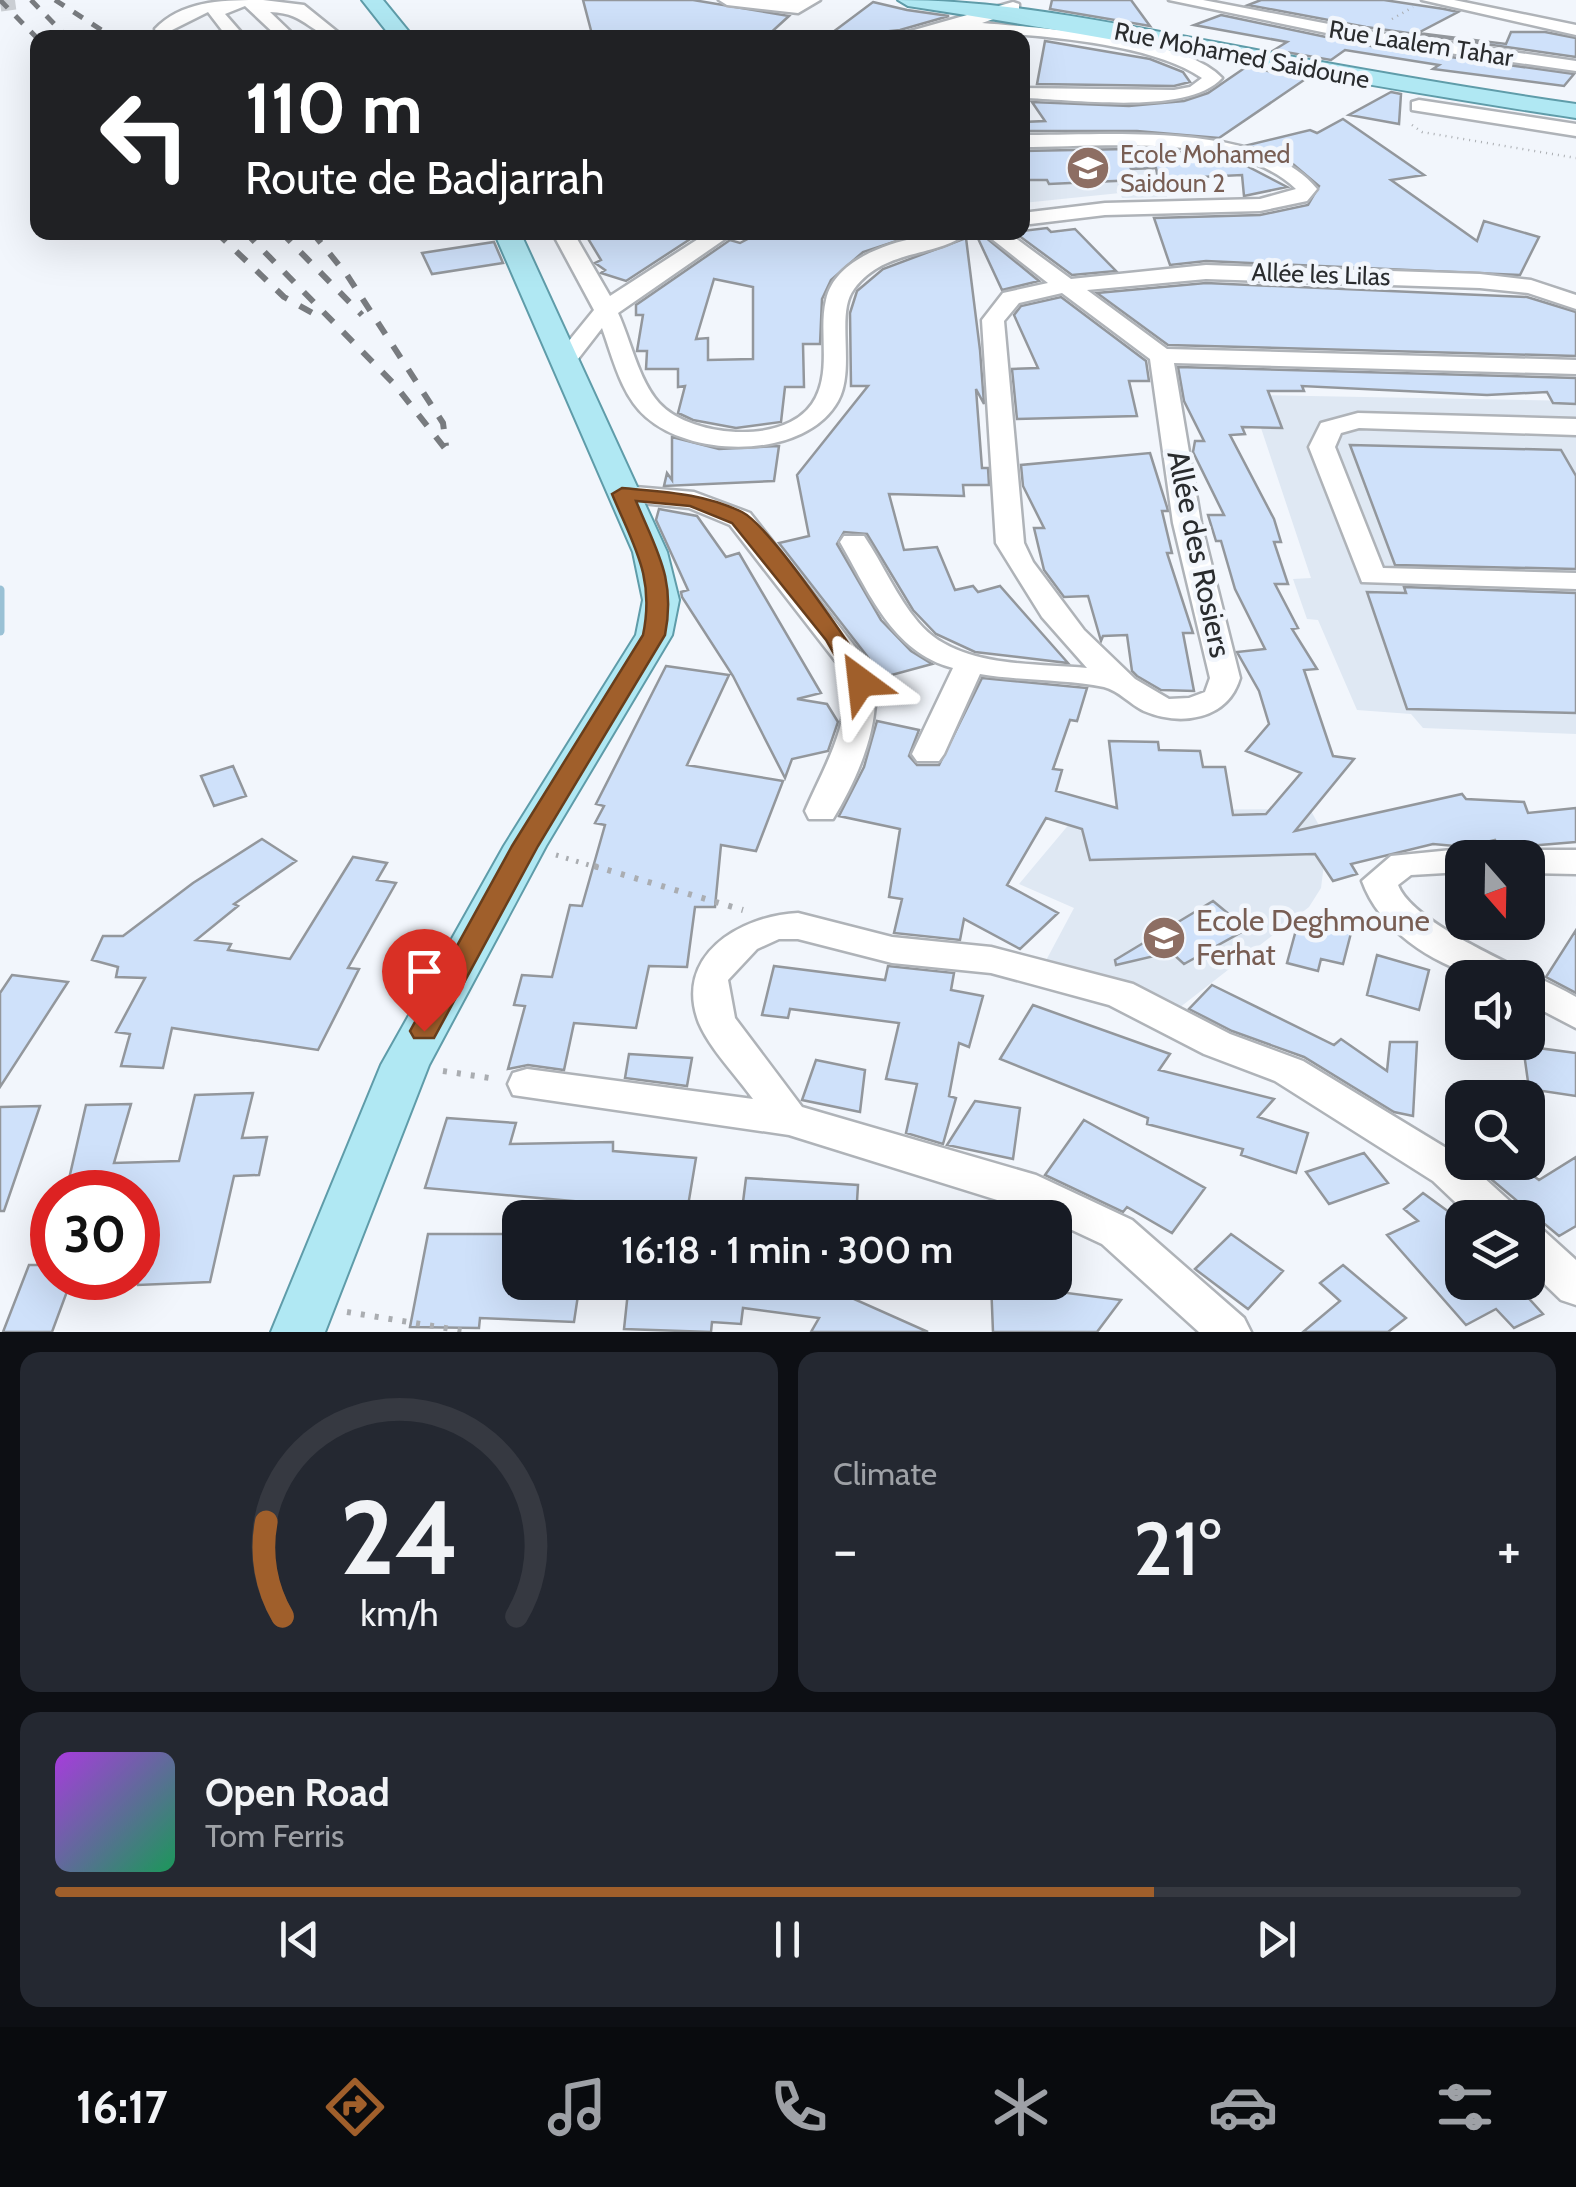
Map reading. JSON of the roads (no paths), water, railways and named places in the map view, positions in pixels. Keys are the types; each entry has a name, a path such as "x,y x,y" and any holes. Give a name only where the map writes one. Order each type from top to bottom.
{"main road":[{"path":"372,0 397,30"},
{"name":"Rue Mohamed Saidoune","path":"908,0 1008,10 1576,101"},
{"name":"Rue Mohamed Saidoune","path":"963,0 1576,111"},
{"path":"304,1319 405,1066 525,846 654,635 661,600 658,578 510,240"}],"street":[{"path":"727,0 798,8 812,0"},
{"path":"1178,0 1266,15"},
{"path":"1220,0 1266,15"},
{"path":"1430,0 1576,30"},
{"path":"164,30 167,23 194,11 248,2 298,8 327,30"},
{"path":"230,30 214,13 248,2"},
{"path":"248,2 280,30"},
{"path":"936,30 1008,10"},
{"name":"Rue Laalem Tahar","path":"1266,15 1382,38 1576,66"},
{"path":"957,26 987,30"},
{"path":"1030,36 1150,52 1194,64 1213,78 1196,90 1174,95 1030,94"},
{"path":"1419,106 1576,130"},
{"path":"1030,141 1198,144 1238,151 1300,176 1307,188 1300,197 1260,206 1105,209 1030,218"},
{"path":"567,240 606,309 638,387 664,420 710,436 757,437 790,430 820,411 829,396 838,296 844,282 884,256 933,240"},
{"path":"563,363 580,336 606,309 713,240"},
{"path":"1004,240 1161,356 1576,368"},
{"name":"Allée les Lilas","path":"1064,286 1246,271 1510,284 1576,302"},
{"name":"Allée des Rosiers","path":"1064,286 1012,298 993,320 1010,543 1036,593 1121,680 1147,702 1184,710 1219,697 1225,678 1188,523 1161,356"},
{"path":"1572,434 1358,420 1330,428 1322,447 1372,576 1576,581"},
{"path":"622,494 694,500 740,519 856,667 861,682 859,712 821,811"},
{"path":"854,542 904,621 929,649 970,664 1121,680"},
{"path":"928,754 970,664"},
{"path":"1445,862 1403,864 1379,881 1382,900 1400,918 1480,960"},
{"path":"1545,862 1576,862"},
{"path":"789,1119 717,1021 710,980 715,966 744,940 774,927 798,926 892,950 991,960 1120,994 1217,1044 1290,1071 1447,1169 1481,1200"},
{"path":"1545,996 1576,1014"},
{"path":"526,1084 789,1119 1022,1188 1117,1232 1229,1332"},
{"path":"1545,1258 1576,1287"}],"waterway":[{"path":"0,590 0,631"}],"tunnel":[{"path":"0,2 15,0"}],"railway":[{"path":"0,0 30,31"},
{"path":"31,0 60,30"},
{"path":"55,0 102,30"},
{"path":"224,240 284,297 316,315"},
{"path":"253,240 395,385 447,451"},
{"path":"289,240 362,315"},
{"path":"319,240 347,275 443,423 446,446"}],"place":[{"name":"Ecole Mohamed Saidoun 2","path":"1088,168"},
{"name":"Ecole Deghmoune Ferhat","path":"1164,938"}]}
